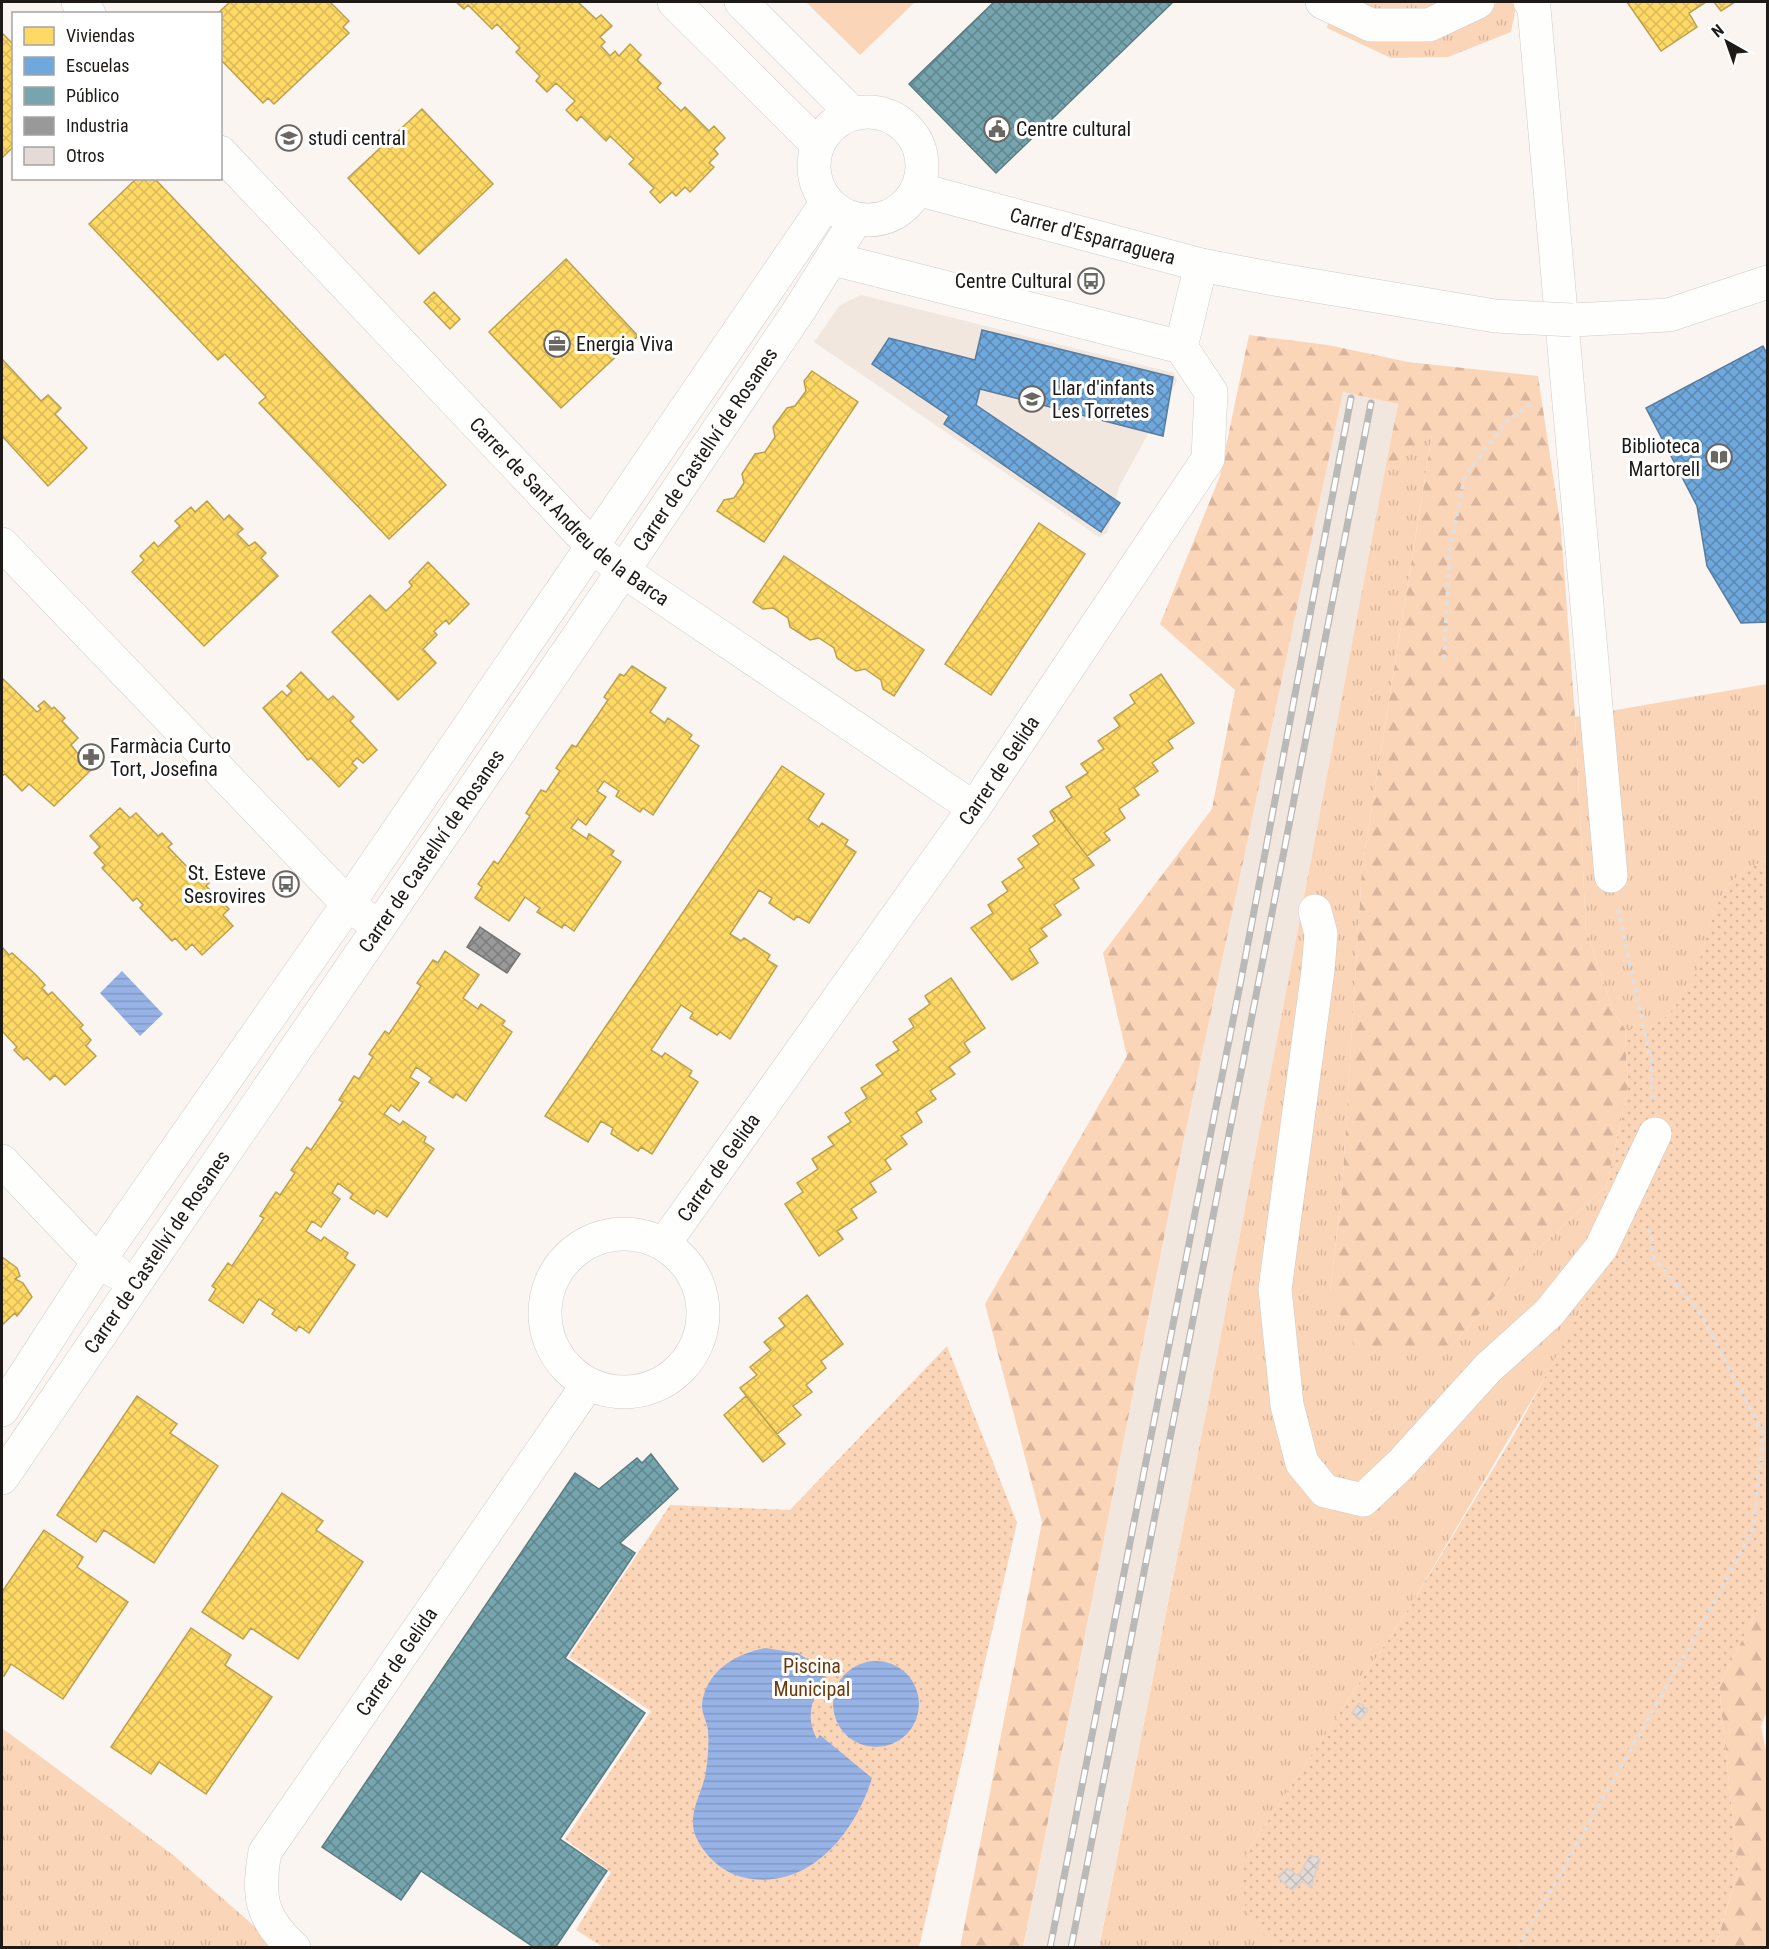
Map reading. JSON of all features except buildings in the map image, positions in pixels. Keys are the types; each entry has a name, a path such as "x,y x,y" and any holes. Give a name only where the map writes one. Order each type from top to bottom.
{"street":[{"path":"674,2 818,145"},
{"path":"741,2 853,114"},
{"path":"1322,2 1371,25 1428,25 1478,2"},
{"path":"1530,2 1534,8 1611,876"},
{"path":"871,112 888,115 903,125 914,138 921,155 922,172 917,189 906,204 891,214 874,220 856,219 840,212 827,202 814,175 814,159 818,145 826,131 853,114 871,112"},
{"name":"Carrer de Sant Andreu de la Barca","path":"222,154 593,547 623,572 974,808"},
{"name":"Carrer d'Esparraguera","path":"917,189 1201,265 1495,316 1572,320 1670,315 1767,282"},
{"name":"Carrer de Castellví de Rosanes","path":"2,1410 98,1262 348,904 827,202"},
{"name":"Carrer de Castellví de Rosanes","path":"2,1478 623,572 832,259 856,219"},
{"path":"832,259 1181,347 1201,265"},
{"name":"Carrer de Gelida","path":"664,1244 974,808 1208,459 1211,392 1181,347"},
{"path":"2,543 348,904 379,926"},
{"path":"1315,911 1321,934 1318,970 1275,1289 1287,1405 1302,1463 1325,1491 1363,1500 1401,1464 1488,1368 1549,1312 1601,1248 1655,1134"},
{"path":"2,1161 98,1262 134,1283"},
{"path":"615,1234 640,1235 664,1244 685,1261 699,1285 704,1311 700,1338 686,1362 666,1380 641,1391 614,1392 588,1384 567,1370 552,1349 545,1324 545,1299 554,1275 569,1255 599,1238 615,1234"},
{"name":"Carrer de Gelida","path":"294,1947 280,1936 263,1908 259,1881 265,1852 588,1384"}],"path":[{"path":"1444,659 1450,548 1465,476 1507,421 1567,379"},
{"path":"1611,876 1651,1061 1655,1134"},
{"path":"1518,1947 1753,1530 1763,1432 1701,1314 1654,1258 1648,1226"}],"shaded area":[{"name":"Llar d'infants Les Torretes","path":"861,295 1174,373 1177,381 1119,487 1107,533 1099,537 814,342 840,305"},
{"path":"1343,392 1398,403 1208,1403 1099,1947 1023,1948 1177,1172"}],"green space":[{"path":"806,2 915,2 860,55"},
{"path":"1333,2 1517,2 1511,32 1448,57 1391,58 1327,28"},
{"path":"1249,335 1328,345 1408,362 1538,376 1561,529 1575,717 1586,929 1613,1011 1625,1029 1628,1088 1607,1185 1524,1262 1451,1347 1356,1349 1330,1292 1342,1190 1362,868 1432,435 1385,470 1398,404 1343,392 1177,1172 1023,1947 960,1948 1042,1522 985,1304 1127,1056 1103,953 1212,809 1235,690 1160,624 1220,476"},
{"path":"1432,434 1362,868 1342,1190 1330,1292 1451,1347 1524,1262 1607,1185 1579,1314 1551,1367 1408,1610 1247,1852 1273,1942 1280,1947 1099,1948 1208,1403 1385,470"},
{"path":"1767,684 1767,860 1747,868 1730,883 1716,905 1695,976 1669,1015 1648,1029 1625,1029 1613,1011 1586,929 1575,717"},
{"path":"1767,860 1767,1595 1719,1686 1738,1871 1715,1947 1280,1947 1257,1928 1246,1906 1243,1881 1247,1852 1408,1610 1515,1433 1579,1314 1628,1088 1625,1029 1648,1029 1669,1015 1695,975 1716,905 1730,883 1747,868"},
{"name":"Piscina Municipal","path":"947,1346 1017,1523 919,1947 603,1947 576,1930 611,1872 565,1839 651,1711 569,1657 670,1505 790,1510"},
{"path":"1767,1595 1768,1710 1761,1726 1768,1761 1767,1947 1715,1948 1738,1871 1719,1686"},
{"path":"2,1728 173,1855 278,1947 2,1947"}],"water":[{"path":"122,971 163,1014 140,1036 100,993"},
{"path":"765,1648 798,1653 826,1672 812,1705 813,1730 817,1739 820,1735 872,1778 854,1819 841,1838 825,1854 807,1867 787,1876 766,1880 742,1877 728,1872 709,1857 699,1844 693,1828 694,1812 708,1756 708,1730 702,1704 709,1682 716,1673 733,1660"},
{"path":"876,1661 900,1668 912,1680 919,1704 912,1728 900,1740 876,1747 852,1740 840,1728 833,1704 840,1680 852,1668"}],"railway":[{"path":"1050,1948 1241,980 1351,398"},
{"path":"1071,1948 1371,403"}],"place":[{"name":"Centre cultural","path":"997,129"},
{"name":"studi central","path":"289,138"},
{"name":"Centre Cultural","path":"1091,281"},
{"name":"Energia Viva","path":"557,344"},
{"name":"Llar d'infants Les Torretes","path":"1032,399"},
{"name":"Biblioteca Martorell","path":"1719,457"},
{"name":"Farmàcia Curto Tort, Josefina","path":"91,757"},
{"name":"St. Esteve Sesrovires","path":"286,884"}]}
